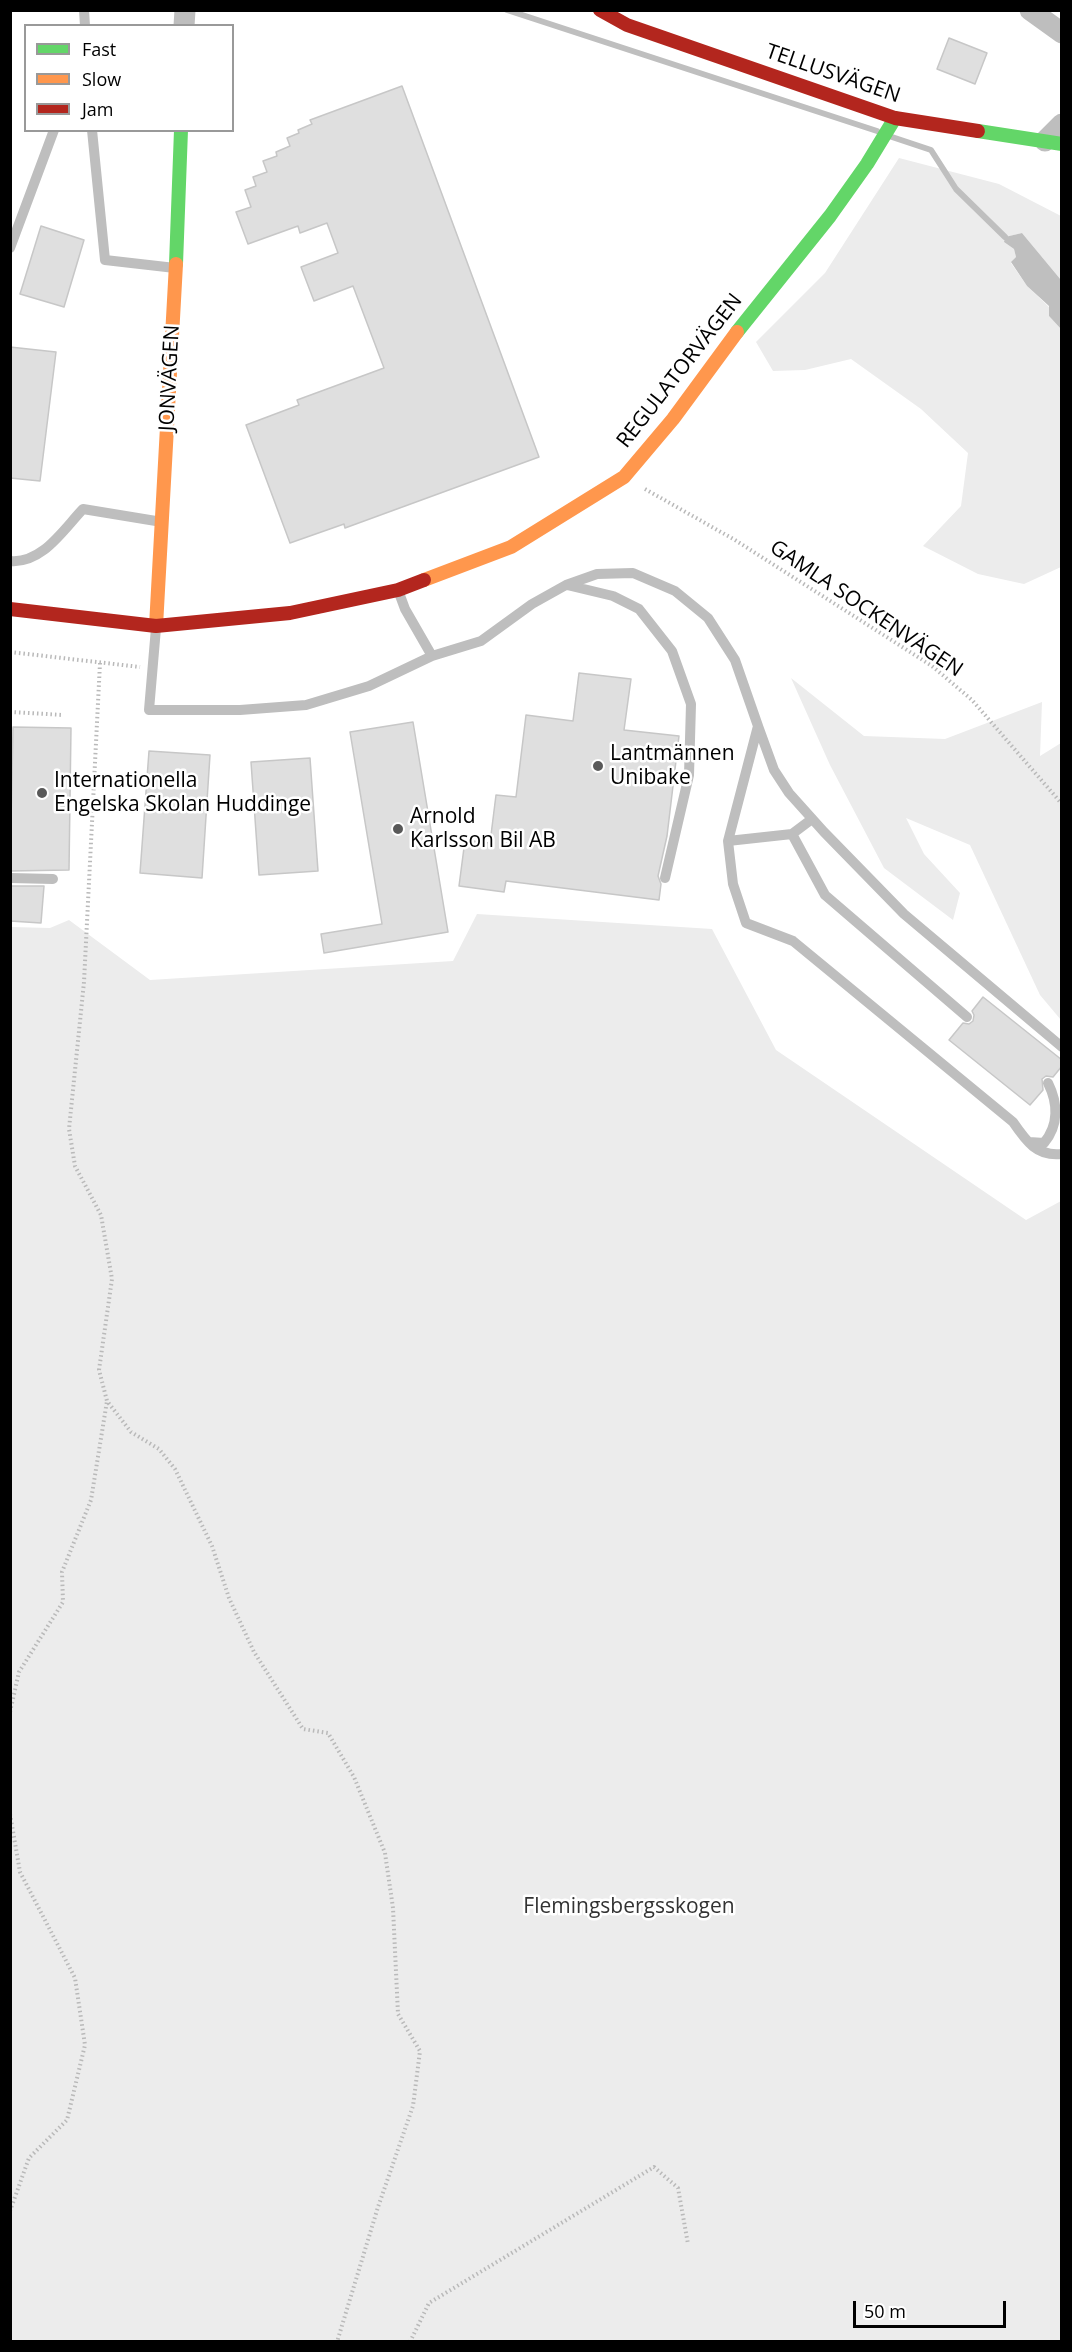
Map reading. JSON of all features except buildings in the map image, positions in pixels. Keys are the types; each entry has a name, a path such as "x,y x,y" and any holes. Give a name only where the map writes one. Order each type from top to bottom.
{"street":[{"name":"TELLUSVÄGEN","path":"600,10 627,25 893,122 1053,143"},
{"path":"1030,10 1062,33"},
{"name":"REGULATORVÄGEN","path":"10,609 156,626 290,613 398,590 511,547 624,477 674,419 758,303 830,216 893,122"},
{"path":"1053,143 1062,124"},
{"name":"JONVÄGEN","path":"156,626 176,268 181,132"}],"lane":[{"path":"10,248 53,132"},
{"path":"92,132 105,260 176,268"},
{"path":"10,561 23,562 41,554 82,509 162,522"},
{"path":"156,626 149,710 240,710 306,705 369,686 432,656 481,641 532,604 566,585 597,574 633,573 675,591 708,618 735,660 774,770 789,794 904,914 1062,1047"},
{"path":"566,585 613,596 639,609 672,651 691,704 688,775 665,878"},
{"path":"398,590 405,609 432,656"},
{"path":"758,726 728,841 733,884 746,923 792,941 1013,1122 1026,1142 1048,1156 1062,1154"},
{"path":"728,841 792,834 812,819"},
{"path":"792,834 825,895 967,1017"},
{"path":"10,878 53,879"},
{"path":"1026,1142 1044,1143 1053,1132 1056,1118 1054,1095 1048,1083"}],"path":[{"name":"GAMLA SOCKENVÄGEN","path":"624,477 735,540 932,666 972,700 1062,804"},
{"path":"10,652 153,668"},
{"path":"10,1712 19,1672 63,1602 62,1572 91,1500 106,1401 99,1370 112,1279 101,1215 75,1166 69,1129 84,982 100,663"},
{"path":"10,712 63,715"},
{"path":"106,1401 131,1432 159,1449 176,1468 212,1546 229,1598 255,1652 303,1729 328,1734 354,1777 385,1853 393,1908 398,2014 420,2051 413,2106 378,2207 337,2342"},
{"path":"10,1814 20,1872 75,1978 85,2045 67,2120 29,2158 10,2211"},
{"path":"410,2342 429,2303 654,2167 678,2187 688,2244"}],"green space":[{"path":"899,158 999,184 1061,216 1061,280 1022,233 1005,237 1004,242 1014,249 1016,257 1011,263 1027,286 1049,307 1049,316 1061,329 1061,567 1024,584 978,574 923,546 961,506 968,453 921,409 851,359 805,370 773,371 756,342 825,273"},
{"path":"791,678 864,736 945,739 1042,702 1040,756 1061,743 1061,1020 1040,995 970,845 906,818 924,854 960,893 953,920 884,868 830,765"},
{"name":"Flemingsbergsskogen","path":"477,914 712,929 776,1050 1026,1220 1061,1201 1061,2341 11,2341 11,927 50,928 69,920 150,980 453,961"}],"shaded area":[{"path":"1022,233 1061,280 1061,329 1049,316 1049,306 1027,286 1011,262 1016,257 1014,249 1004,242 1005,237"}],"waterway":[{"path":"507,10 877,131"},
{"path":"892,137 931,150 956,189 1005,237"}],"traffic: fast":[{"path":"737,332 830,216 867,164 895,118"},
{"path":"978,131 1062,144"},
{"path":"176,264 181,132"}],"traffic: slow":[{"path":"156,626 176,264"},
{"path":"424,580 511,547 624,477 673,419 737,332"}],"traffic: jam":[{"path":"600,10 627,25 895,118 978,131"},
{"path":"10,609 156,626 290,613 398,590 424,580"}],"place":[{"name":"Lantmännen Unibake","path":"598,766"},
{"name":"Internationella Engelska Skolan Huddinge","path":"42,793"},
{"name":"Arnold Karlsson Bil AB","path":"398,829"}]}
